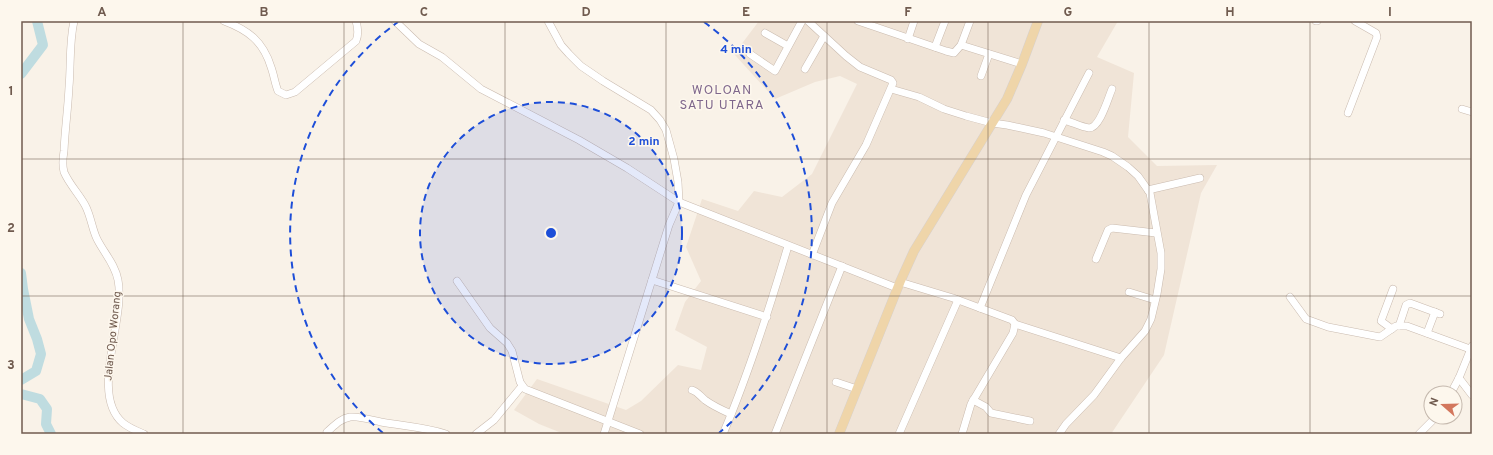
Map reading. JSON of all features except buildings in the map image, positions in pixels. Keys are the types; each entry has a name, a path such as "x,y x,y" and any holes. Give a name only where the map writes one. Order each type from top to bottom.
{"main road":[{"path":"839,434 899,285 920,241 1012,89 1038,21"}],"street":[{"name":"Jalan Opo Worang","path":"74,21 70,50 69,89 65,120 63,165 66,175 85,205 97,238 114,267 118,282 120,293 107,382 109,398 114,411 123,423 144,434"},
{"path":"224,21 244,29 259,43 271,66 277,89 280,93 286,95 295,92 356,41 358,36 356,21"},
{"path":"395,21 419,44 442,57 481,89 579,140 627,168 679,202 842,266 899,285 958,300 1012,320 1016,324 1121,358"},
{"path":"548,21 561,44 581,66 651,110 660,120 666,130 671,146 678,182 679,202 669,225 604,434"},
{"path":"750,54 775,71 802,21"},
{"path":"808,21 860,67 891,80 893,83 875,128 832,203 812,255"},
{"path":"858,21 908,39 954,53 961,45 970,21"},
{"path":"908,39 914,21"},
{"path":"935,47 945,21"},
{"path":"1348,113 1378,37 1376,33 1356,21"},
{"path":"765,33 788,46"},
{"path":"805,69 824,36"},
{"path":"961,45 1022,64"},
{"path":"981,76 989,54"},
{"path":"980,308 1026,195 1089,73"},
{"path":"890,89 910,94 944,109 992,123 1019,127 1055,137 1112,156 1138,176 1148,190 1151,199 1161,260 1156,300 1151,319 1145,331 1121,358 1091,398 1066,424 1059,434"},
{"path":"1064,120 1089,128 1095,126 1099,121 1112,89"},
{"path":"1462,109 1472,112"},
{"path":"1148,190 1200,178"},
{"path":"1096,259 1105,235 1108,230 1112,228 1156,233"},
{"path":"723,434 767,316 788,246"},
{"path":"775,434 842,266"},
{"path":"652,280 767,316"},
{"path":"457,281 490,328 508,343 512,351 520,382 525,389 640,434"},
{"path":"1393,289 1381,321 1395,327 1407,326 1471,347 1455,385"},
{"path":"1129,292 1156,300"},
{"path":"1290,298 1306,319 1328,327 1380,337 1395,327 1406,305 1410,303 1437,313 1427,333"},
{"path":"899,434 958,300"},
{"path":"962,434 973,400 1013,333 1016,324"},
{"path":"1459,378 1472,394"},
{"path":"836,382 857,389"},
{"path":"476,434 494,420 522,386"},
{"path":"692,390 713,405 731,414"},
{"path":"973,400 986,407 991,413 1030,421"},
{"path":"327,432 339,420 352,417 432,429 446,434"},
{"path":"1420,434 1428,425"}],"shaded area":[{"path":"759,21 1118,21 1097,57 1134,73 1128,137 1157,166 1217,165 1201,193 1164,355 1111,434 564,434 539,424 514,410 537,379 626,410 641,401 678,365 701,370 707,347 675,330 685,302 701,281 686,247 702,199 738,211 754,191 782,197 812,174 857,84 840,76 815,82 775,99 734,54"}],"waterway":[{"path":"21,74 43,45 37,21"},
{"path":"21,273 29,319 41,354 36,371 21,380"},
{"path":"21,394 40,399 47,409 46,424 51,434"}],"district":[{"name":"WOLOAN SATU UTARA","path":"722,98"}]}
